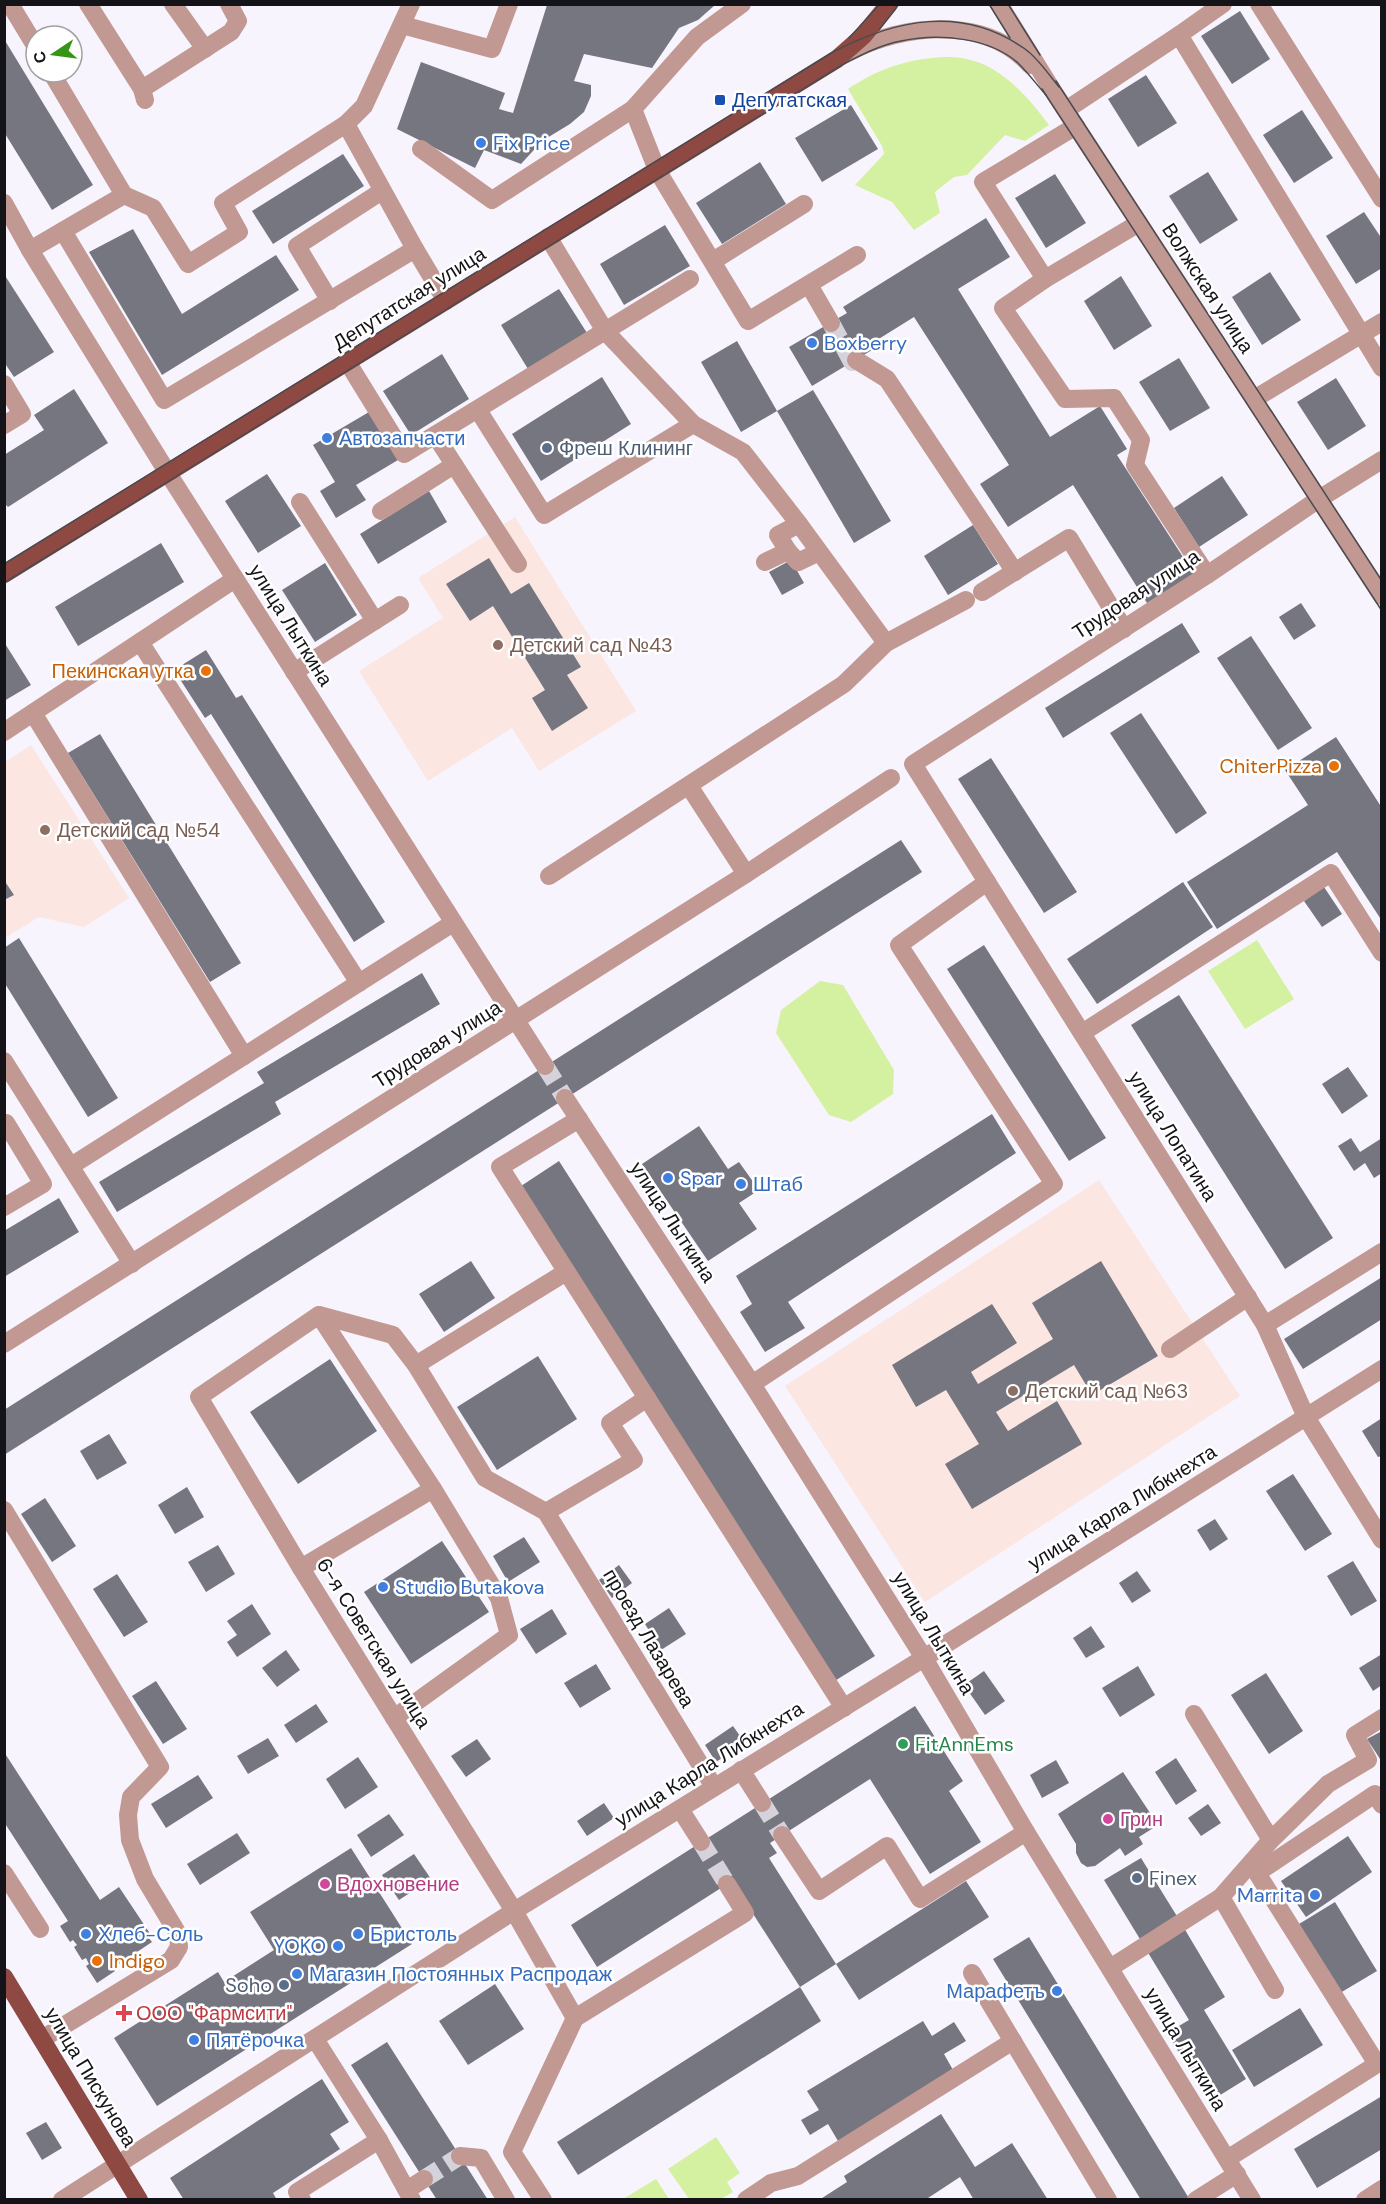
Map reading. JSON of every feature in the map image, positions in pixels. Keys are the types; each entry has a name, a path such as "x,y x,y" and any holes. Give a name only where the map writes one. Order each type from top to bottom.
{"main road":[{"name":"Депутатская улица","path":"6,571 348,363 837,58 863,36 889,4"},
{"name":"улица Пискунова","path":"4,1977 139,2199"}],"street":[{"path":"10,4 24,27"},
{"path":"88,4 144,95 231,32 238,21 228,4"},
{"path":"172,4 205,49"},
{"path":"58,84 124,195 153,208 188,264 239,232 223,203 346,124 364,106 411,4"},
{"path":"402,25 492,49 509,4"},
{"path":"421,149 492,200 633,109 697,37 741,4"},
{"name":"Волжская улица","path":"999,4 1138,223 1382,596"},
{"path":"1066,111 1223,4"},
{"path":"1259,4 1382,199"},
{"name":"Депутатская улица","path":"837,58 868,42 900,33 929,30 964,32 993,39 1022,56 1053,91"},
{"path":"1179,35 1382,368"},
{"path":"633,109 657,170 748,321 857,255"},
{"path":"346,124 414,249 446,301"},
{"path":"1045,279 983,182 1076,126"},
{"path":"330,301 297,246 382,191"},
{"path":"30,250 124,195"},
{"path":"713,261 804,204"},
{"name":"улица Лыткина","path":"7,212 168,473 544,1066"},
{"path":"1138,223 1045,279 1002,308 1065,399 1114,398 1141,440 1135,465 1207,575"},
{"path":"63,231 165,400 414,249"},
{"path":"548,237 605,331 693,424 743,452 886,643"},
{"path":"348,363 404,454 690,279"},
{"path":"809,285 831,323"},
{"path":"1254,399 1382,322"},
{"path":"856,360 887,379 1015,572"},
{"path":"4,384 22,414 4,425"},
{"path":"478,410 544,515 693,424"},
{"path":"435,435 518,564"},
{"name":"Трудовая улица","path":"913,764 1207,575 1319,499 1380,463"},
{"path":"381,511 454,465"},
{"path":"300,502 375,621"},
{"path":"799,524 778,536 788,551 798,562 819,552"},
{"path":"549,876 844,684 886,643 974,596 1069,538 1124,629"},
{"path":"765,562 788,551"},
{"path":"4,732 235,579"},
{"path":"294,672 400,605"},
{"path":"140,642 359,983"},
{"path":"33,713 244,1056"},
{"name":"улица Лопатина","path":"913,764 1265,1325 1306,1417 1382,1540"},
{"name":"Трудовая улица","path":"4,1344 746,874 891,778"},
{"path":"689,786 746,874"},
{"path":"1082,1033 1331,873 1382,953"},
{"path":"752,1384 1054,1184 899,945 987,882"},
{"path":"71,1166 453,923"},
{"path":"4,1061 132,1264"},
{"name":"улица Лыткина","path":"566,1098 752,1384 924,1658 1026,1832 1252,2199"},
{"path":"579,1119 500,1167 844,1707"},
{"path":"4,1124 6,1123 43,1184 4,1207"},
{"path":"1265,1325 1382,1252"},
{"path":"416,1365 566,1272"},
{"path":"1170,1349 1248,1298"},
{"path":"319,1315 393,1335 416,1365 485,1478 546,1512 634,1460 610,1423 647,1398"},
{"path":"319,1315 433,1489 499,1598 509,1635 394,1718"},
{"name":"6-я Советская улица","path":"319,1315 198,1397 301,1568 514,1911 575,2018"},
{"name":"улица Карла Либкнехта","path":"62,2199 514,1911 924,1658 1382,1369"},
{"path":"301,1568 433,1489"},
{"path":"4,1510 160,1767 131,1797 128,1815 130,1840 145,1880 178,1934 179,1947 171,1960 42,2039"},
{"name":"проезд Лазарева","path":"546,1512 714,1787"},
{"path":"1194,1714 1271,1840"},
{"path":"1110,1968 1221,1897 1271,1840 1328,1784 1368,1760 1355,1735 1382,1718"},
{"path":"741,1770 762,1803"},
{"path":"1196,2199 1232,2167 1379,2062 1257,1873 1375,1794 1382,1805"},
{"path":"680,1809 701,1842"},
{"path":"782,1835 819,1891 887,1846 920,1899 1026,1832"},
{"path":"4,1873 40,1929"},
{"path":"543,2199 512,2152 575,2018 745,1913 727,1884"},
{"path":"1221,1897 1275,1990"},
{"path":"972,1973 1108,2199"},
{"path":"315,2039 379,2140 410,2195 424,2179"},
{"path":"746,2199 771,2183 798,2176 1013,2042"},
{"path":"302,2199 297,2192 379,2140"},
{"path":"460,2156 481,2158 506,2199"},
{"path":"1365,2199 1382,2189"}],"shaded area":[{"name":"Детский сад №43","path":"515,517 636,711 539,771 512,728 428,781 359,671 443,618 418,578"},
{"name":"Детский сад №54","path":"31,745 129,898 84,927 39,917 5,938 5,762"},
{"name":"Детский сад №63","path":"1099,1180 1240,1396 925,1602 785,1386"}],"green space":[{"path":"943,57 979,62 1002,75 1033,104 1049,125 1025,141 1005,135 967,175 954,177 935,192 940,213 914,230 892,202 855,185 884,154 882,146 848,89 893,66"},
{"path":"1257,940 1294,999 1245,1029 1208,971"},
{"path":"820,981 843,985 894,1070 893,1094 851,1122 829,1115 776,1033 781,1010"},
{"path":"716,2137 740,2173 727,2182 733,2192 721,2199 689,2199 668,2169"},
{"path":"656,2179 669,2199 623,2199"}],"building":[{"path":"547,5 715,5 698,20 679,28 652,68 584,54 574,81 591,85 591,96 584,112 570,124 542,141 521,164 484,150 475,168 397,129 421,62 505,93 499,109 513,113"},
{"path":"1240,11 1270,59 1232,84 1201,36"},
{"path":"4,39 24,72 24,84 31,84 93,185 52,210 4,132"},
{"path":"1146,75 1177,123 1138,147 1108,99"},
{"path":"851,105 878,149 822,182 795,138"},
{"path":"1302,110 1333,158 1294,183 1263,135"},
{"path":"343,154 364,186 273,244 252,211"},
{"path":"760,162 786,204 722,244 696,203"},
{"path":"1208,172 1238,220 1200,244 1169,196"},
{"path":"1055,174 1086,223 1046,248 1015,198"},
{"path":"1364,212 1382,239 1382,268 1356,284 1326,236"},
{"path":"986,218 1010,257 958,289 1050,437 1100,406 1127,449 1117,455 1194,574 1147,603 1073,485 1008,527 980,484 1009,465 914,317 869,345 872,350 812,386 789,347 847,313 843,307"},
{"path":"665,225 690,266 624,305 600,264"},
{"path":"133,229 182,314 276,255 299,290 162,375 89,252"},
{"path":"1270,272 1301,320 1262,345 1232,297"},
{"path":"4,274 54,352 14,377 4,362"},
{"path":"1121,276 1152,326 1114,350 1084,301"},
{"path":"559,289 587,333 528,369 501,325"},
{"path":"737,341 777,411 741,432 701,362"},
{"path":"442,354 469,399 411,435 383,391"},
{"path":"1179,358 1210,408 1170,431 1139,382"},
{"path":"602,377 631,424 541,481 512,434"},
{"path":"1336,378 1366,426 1328,450 1297,402"},
{"path":"74,389 108,443 8,507 4,503 4,455 44,430 34,415"},
{"path":"813,390 891,521 854,543 777,411"},
{"path":"369,412 398,460 356,485 366,500 336,518 320,491 335,482 313,445"},
{"path":"267,474 301,526 258,553 225,501"},
{"path":"1222,476 1248,515 1199,547 1174,508"},
{"path":"429,491 447,522 378,564 360,534"},
{"path":"973,525 998,564 948,595 924,556"},
{"path":"161,543 184,582 78,646 55,607"},
{"path":"489,558 511,594 529,583 581,667 567,675 588,708 552,731 532,698 545,690 493,606 470,621 446,584"},
{"path":"791,560 804,583 782,595 769,572"},
{"path":"325,563 357,615 315,642 282,590"},
{"path":"1301,603 1316,626 1294,640 1279,617"},
{"path":"1182,623 1200,652 1063,738 1045,708"},
{"path":"1251,636 1312,728 1278,750 1217,658"},
{"path":"4,642 31,685 4,701"},
{"path":"206,650 236,698 242,695 385,922 354,942 211,714 205,718 174,670"},
{"path":"1141,713 1207,813 1176,834 1110,733"},
{"path":"100,734 241,963 210,982 68,753"},
{"path":"1336,737 1382,808 1382,921 1337,852 1217,929 1187,882 1308,805 1285,770"},
{"path":"991,758 1077,892 1044,913 958,779"},
{"path":"901,840 922,872 4,1455 4,1410"},
{"path":"4,880 14,895 4,900"},
{"path":"1183,882 1213,927 1097,1004 1067,959"},
{"path":"1324,887 1342,914 1322,927 1304,901"},
{"path":"19,938 118,1098 88,1117 4,982 4,948"},
{"path":"984,945 1106,1138 1069,1161 947,969"},
{"path":"422,973 440,1004 275,1102 281,1114 117,1212 99,1182 264,1083 257,1072"},
{"path":"1179,995 1333,1238 1285,1269 1131,1025"},
{"path":"1348,1067 1368,1096 1342,1114 1322,1084"},
{"path":"992,1114 1016,1153 788,1302 805,1328 765,1352 740,1312 752,1304 736,1276"},
{"path":"699,1126 728,1169 739,1162 759,1190 739,1203 757,1229 708,1261 642,1164"},
{"path":"1351,1138 1360,1152 1382,1138 1382,1173 1374,1178 1365,1163 1354,1171 1338,1146"},
{"path":"559,1161 875,1656 833,1682 518,1188"},
{"path":"59,1198 79,1232 4,1277 4,1231"},
{"path":"471,1261 495,1298 444,1332 419,1294"},
{"path":"1101,1261 1158,1356 1092,1395 1074,1365 996,1412 1008,1431 1057,1401 1082,1444 972,1509 945,1464 979,1444 946,1390 916,1407 892,1365 992,1304 1017,1343 971,1372 978,1384 1053,1339 1032,1303"},
{"path":"1382,1277 1382,1319 1303,1369 1284,1339"},
{"path":"538,1356 577,1419 497,1470 457,1407"},
{"path":"330,1359 377,1431 298,1484 250,1412"},
{"path":"1382,1418 1382,1456 1378,1457 1362,1431"},
{"path":"109,1434 127,1463 97,1480 80,1451"},
{"path":"1293,1474 1332,1534 1305,1551 1266,1491"},
{"path":"187,1487 204,1517 175,1534 158,1505"},
{"path":"45,1498 76,1546 52,1562 21,1514"},
{"path":"1215,1519 1228,1539 1210,1551 1197,1530"},
{"path":"524,1537 540,1562 508,1582 493,1556"},
{"path":"442,1541 489,1612 411,1664 364,1592"},
{"path":"218,1545 235,1574 206,1592 188,1562"},
{"path":"1353,1561 1377,1601 1351,1616 1327,1576"},
{"path":"619,1565 632,1583 612,1598 599,1580"},
{"path":"1137,1571 1151,1591 1132,1603 1119,1583"},
{"path":"117,1574 148,1622 124,1637 93,1589"},
{"path":"252,1604 271,1634 237,1657 227,1642 237,1635 227,1621"},
{"path":"669,1608 686,1634 661,1650 645,1624"},
{"path":"552,1609 567,1634 536,1654 520,1629"},
{"path":"1091,1626 1105,1647 1086,1658 1073,1638"},
{"path":"286,1650 300,1670 277,1687 262,1668"},
{"path":"1382,1654 1382,1685 1373,1691 1359,1668"},
{"path":"596,1664 611,1689 580,1708 564,1683"},
{"path":"1138,1666 1155,1695 1120,1717 1102,1688"},
{"path":"984,1671 1005,1701 985,1715 964,1685"},
{"path":"1266,1673 1303,1731 1269,1754 1231,1695"},
{"path":"156,1681 187,1729 163,1744 132,1696"},
{"path":"316,1704 328,1722 296,1743 284,1725"},
{"path":"915,1706 963,1781 949,1791 981,1842 930,1874 870,1779 770,1843 777,1853 769,1858 836,1964 800,1987 732,1881 597,1967 571,1925"},
{"path":"733,1726 745,1743 716,1762 705,1745"},
{"path":"1382,1731 1382,1762 1367,1739"},
{"path":"268,1738 279,1756 248,1774 237,1756"},
{"path":"477,1739 491,1759 466,1777 451,1756"},
{"path":"4,1752 100,1900 119,1887 151,1935 148,1937 152,1942 113,1968 115,1971 97,1983 86,1966 89,1964 86,1958 82,1960 74,1947 77,1945 73,1940 70,1942 60,1926 68,1921 4,1822"},
{"path":"358,1757 378,1787 345,1809 326,1779"},
{"path":"1176,1758 1197,1791 1176,1805 1155,1772"},
{"path":"1056,1760 1069,1783 1042,1798 1030,1775"},
{"name":"Грин","path":"1123,1772 1158,1825 1139,1837 1143,1844 1125,1856 1120,1848 1095,1866 1087,1867 1081,1863 1076,1853 1076,1844 1058,1814"},
{"path":"198,1775 213,1798 166,1828 151,1804"},
{"path":"604,1803 614,1818 587,1836 577,1821"},
{"path":"1208,1804 1221,1823 1201,1836 1188,1818"},
{"path":"389,1814 404,1835 371,1857 357,1835"},
{"path":"237,1833 250,1853 200,1885 187,1864"},
{"path":"1348,1836 1372,1872 1306,1917 1281,1881"},
{"path":"351,1848 412,1944 157,2106 114,2038 218,1972 224,1982 274,1950 250,1912"},
{"path":"414,1854 431,1879 399,1900 382,1875"},
{"path":"1141,1858 1183,1926 1146,1949 1104,1880"},
{"path":"966,1881 989,1917 859,2000 836,1964"},
{"path":"1335,1902 1377,1971 1340,1993 1299,1924"},
{"path":"1184,1928 1225,1997 1204,2010 1246,2079 1209,2102 1167,2033 1189,2020 1147,1951"},
{"path":"1029,1937 1190,2200 1141,2200 993,1959"},
{"path":"495,1984 524,2029 468,2065 439,2021"},
{"path":"800,1987 821,2021 578,2175 557,2142"},
{"path":"1300,2008 1323,2045 1254,2087 1232,2050"},
{"path":"923,2021 932,2036 954,2022 966,2041 944,2054 953,2070 838,2141 828,2124 810,2135 801,2120 819,2110 807,2091"},
{"path":"387,2042 488,2200 437,2200 351,2065"},
{"path":"322,2079 349,2122 330,2134 340,2149 273,2193 277,2200 184,2200 170,2178"},
{"path":"1382,2096 1382,2149 1317,2188 1294,2149"},
{"path":"941,2114 975,2167 1012,2143 1048,2200 974,2200 960,2177 925,2200 819,2200 847,2182 844,2176"},
{"path":"46,2122 62,2148 42,2160 26,2133"}],"tunnel":[{"path":"831,323 852,362 856,360"},
{"path":"545,1066 565,1098"},
{"path":"762,1803 782,1835"},
{"path":"701,1842 727,1884"},
{"path":"424,2179 460,2156"}],"tram line":[{"path":"849,38 880,4"},
{"path":"879,30 899,4"},
{"path":"989,4 1010,38"},
{"path":"1008,4 1040,55"},
{"path":"4,564 833,52 857,41 881,31 929,22 954,22 978,26 1002,35 1025,49 1059,87"},
{"path":"4,583 863,54 901,41 931,37 963,39 994,48 1007,55 1019,64 1046,95"},
{"path":"1056,81 1382,581"},
{"path":"1042,89 1382,611"}],"place":[{"name":"Депутатская","path":"720,100"},
{"name":"Fix Price","path":"481,143"},
{"name":"Boxberry","path":"812,343"},
{"name":"Автозапчасти","path":"327,438"},
{"name":"Фрeш Клининг","path":"547,448"},
{"name":"Детский сад №43","path":"498,645"},
{"name":"Пекинская утка","path":"206,671"},
{"name":"ChiterPizza","path":"1334,766"},
{"name":"Детский сад №54","path":"45,830"},
{"name":"Spar","path":"668,1178"},
{"name":"Штаб","path":"741,1184"},
{"name":"Детский сад №63","path":"1013,1391"},
{"name":"Studio Butakova","path":"383,1587"},
{"name":"FitAnnEms","path":"903,1744"},
{"name":"Грин","path":"1108,1819"},
{"name":"Finex","path":"1137,1878"},
{"name":"Вдохновение","path":"325,1884"},
{"name":"Marrita","path":"1315,1895"},
{"name":"Хлеб-Соль","path":"86,1934"},
{"name":"Бристоль","path":"358,1934"},
{"name":"YOKO","path":"338,1946"},
{"name":"Indigo","path":"97,1961"},
{"name":"Магазин Постоянных Распродаж","path":"297,1974"},
{"name":"Soho","path":"284,1985"},
{"name":"Марафетъ","path":"1057,1991"},
{"name":"ООО \"Фармсити\"","path":"124,2013"},
{"name":"Пятёрочка","path":"194,2040"}]}
